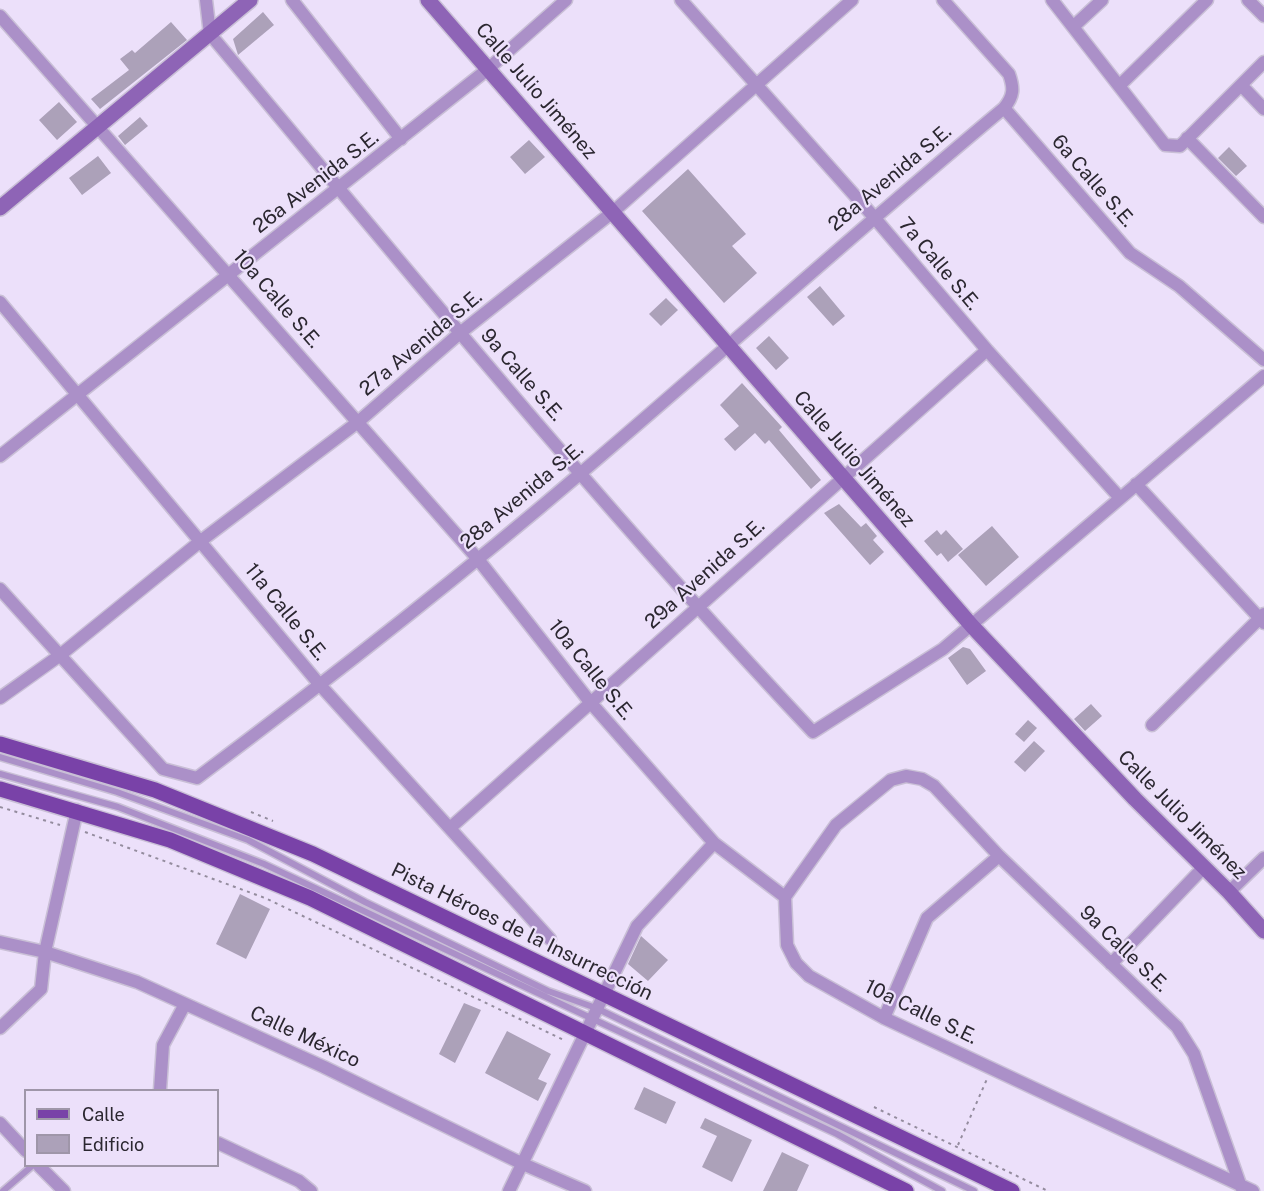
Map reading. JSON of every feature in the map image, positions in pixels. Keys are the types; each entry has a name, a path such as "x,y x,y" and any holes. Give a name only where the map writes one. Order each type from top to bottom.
{"main road":[{"path":"0,208 250,0"},
{"name":"Calle Julio Jiménez","path":"428,0 972,626 1135,799 1229,892 1264,931"},
{"name":"Pista Héroes de la Insurrección","path":"0,744 155,789 313,854 597,1006 1012,1191"},
{"path":"0,789 170,840 310,898 580,1040 906,1191"}],"street":[{"path":"206,0 210,34"},
{"path":"292,0 401,139"},
{"name":"26a Avenida S.E.","path":"0,456 488,69 566,0"},
{"name":"7a Calle S.E.","path":"681,0 873,216 987,350 1120,498"},
{"name":"27a Avenida S.E.","path":"0,698 59,656 202,540 358,422 460,333 614,212 852,0"},
{"path":"943,0 1009,74 1012,99 1004,108"},
{"path":"1052,0 1165,145 1180,146 1264,62"},
{"path":"1073,27 1102,0"},
{"path":"1119,86 1208,0"},
{"path":"1248,0 1264,16"},
{"name":"10a Calle S.E.","path":"0,16 230,274 477,558 590,702 714,843 785,897 787,945 796,963 809,976 884,1018 1247,1189"},
{"name":"9a Calle S.E.","path":"210,34 460,333 696,608 813,732 943,649 972,626"},
{"path":"1241,85 1264,109"},
{"name":"28a Avenida S.E.","path":"0,589 163,769 197,778 320,685 580,473 873,216 1004,108"},
{"name":"6a Calle S.E.","path":"1004,108 1130,253 1179,286 1264,360"},
{"path":"1187,138 1264,217"},
{"name":"11a Calle S.E.","path":"0,302 202,540 320,685 550,939"},
{"name":"29a Avenida S.E.","path":"450,828 987,350"},
{"path":"972,626 1264,376"},
{"path":"1136,484 1262,618 1152,725"},
{"name":"9a Calle S.E.","path":"785,897 836,825 891,780 906,776 922,779 934,786 999,856 1177,1027 1194,1054 1247,1189"},
{"path":"0,1028 41,988 45,952 76,810"},
{"path":"510,1191 580,1040 637,926 714,843"},
{"path":"884,1018 927,918 999,856"},
{"path":"1229,892 1264,858"},
{"path":"1111,964 1204,867"},
{"name":"Calle México","path":"0,942 45,952 137,982 324,1067 523,1164 585,1191"},
{"path":"156,1089 163,1045 185,1004"},
{"path":"0,1123 24,1149"},
{"path":"219,1143 299,1181 311,1191"},
{"path":"40,1167 64,1191"}],"lane":[{"path":"0,757 117,792 248,840 365,902 548,991 597,1006 974,1191"},
{"path":"0,774 118,807 264,864 575,1011 597,1006 942,1191"},
{"path":"3,1191 31,1167"}],"path":[{"path":"0,807 73,828 265,898 580,1040"},
{"path":"957,1149 991,1068"}],"building":[{"path":"263,12 274,25 238,55 233,39"},
{"path":"171,22 187,40 100,109 91,99 129,70 120,59 132,50 135,53"},
{"path":"59,102 77,122 57,140 39,120"},
{"path":"140,117 148,126 125,145 118,136"},
{"path":"529,140 545,157 525,174 510,157"},
{"path":"1229,147 1247,166 1236,176 1218,158"},
{"path":"98,156 111,173 82,195 69,178"},
{"path":"688,169 746,234 732,246 757,273 724,303 642,211"},
{"path":"820,286 845,316 833,326 807,297"},
{"path":"666,298 678,310 661,326 649,314"},
{"path":"769,336 789,358 776,370 756,348"},
{"path":"742,383 782,427 779,430 821,480 811,489 769,440 765,444 755,433 735,451 724,439 739,426 720,405"},
{"path":"839,504 861,527 866,523 877,536 873,540 884,552 870,565 824,513"},
{"path":"992,526 1019,557 986,586 958,555"},
{"path":"937,530 941,535 946,530 963,549 948,562 941,553 937,556 924,541"},
{"path":"963,647 970,649 986,671 967,685 948,658"},
{"path":"1091,704 1102,716 1085,731 1074,719"},
{"path":"1028,720 1037,728 1024,742 1015,734"},
{"path":"1034,741 1045,751 1025,772 1014,762"},
{"path":"240,894 270,909 246,959 216,944"},
{"path":"641,936 668,960 648,981 628,964"},
{"path":"464,1003 481,1010 455,1063 439,1054"},
{"path":"507,1031 551,1054 538,1079 547,1083 538,1101 485,1073"},
{"path":"644,1087 676,1102 666,1124 634,1109"},
{"path":"705,1118 752,1140 732,1182 702,1167 717,1136 700,1128"},
{"path":"782,1152 809,1165 797,1191 763,1191"}]}
